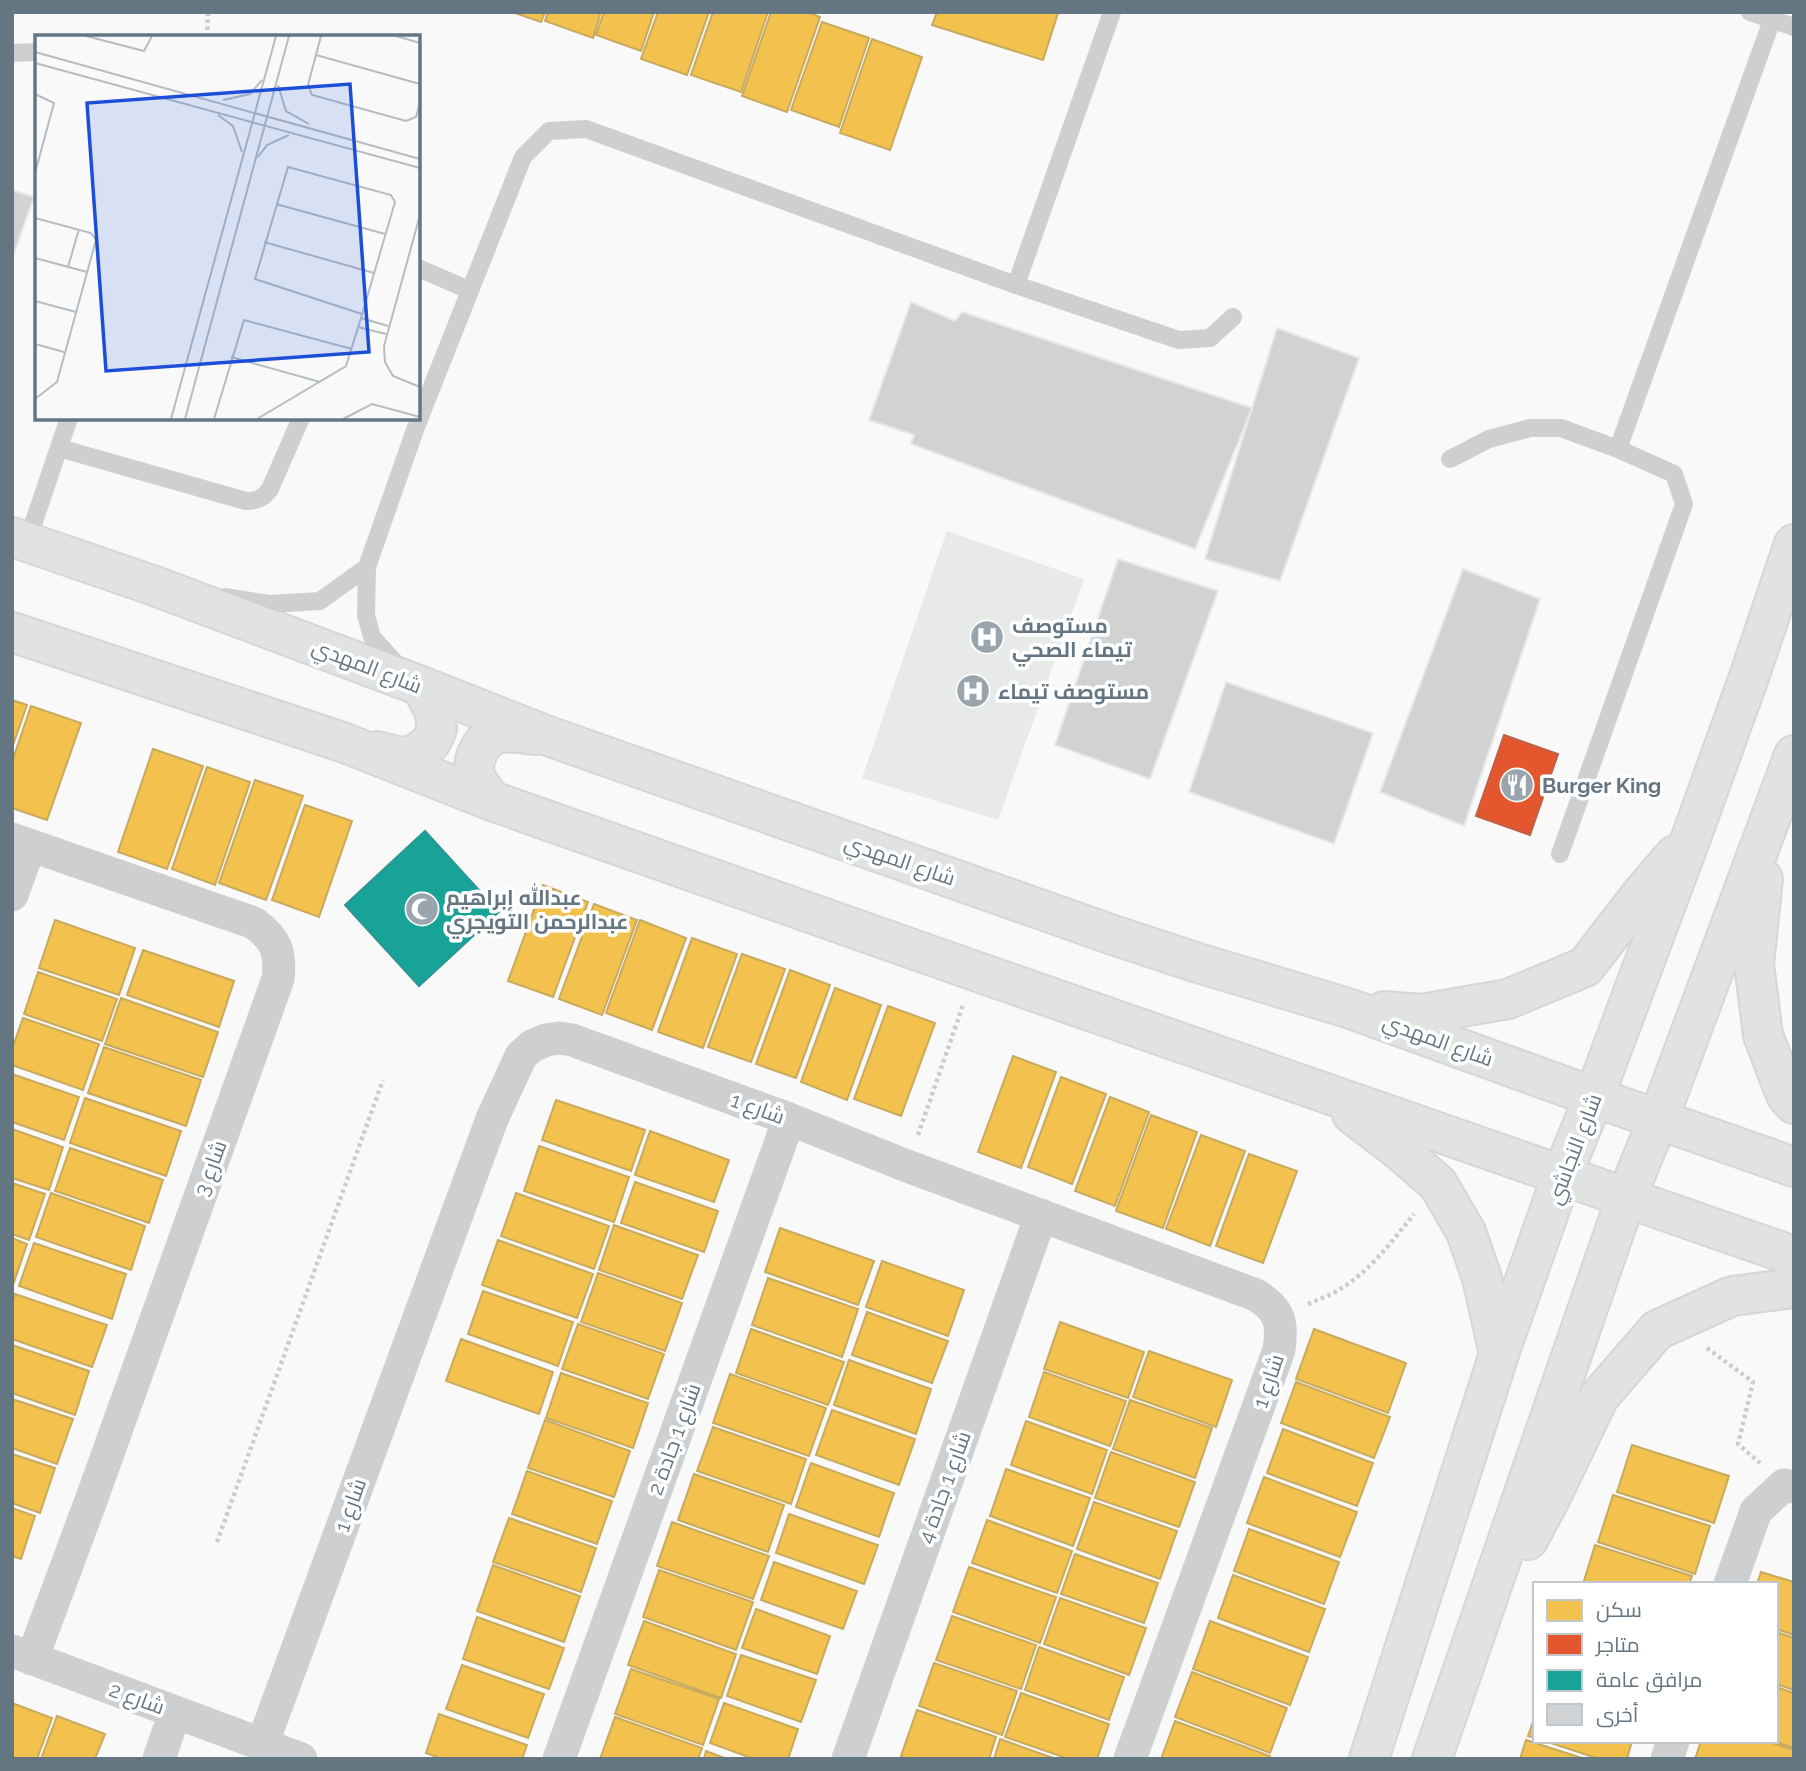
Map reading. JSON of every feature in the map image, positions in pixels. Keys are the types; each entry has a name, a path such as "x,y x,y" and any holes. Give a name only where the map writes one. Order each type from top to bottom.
{"main road":[{"name":"شارع المهدي","path":"20,540 152,585 548,736 1113,935 1348,1008 1794,1167"},
{"name":"شارع النجاشي","path":"1368,1759 1499,1354 1562,1175 1692,835 1794,544"},
{"path":"12,632 345,743 492,801 1794,1256"},
{"path":"345,743 400,757 415,755 431,742 437,729 434,710 421,686"},
{"path":"492,801 474,776 474,763 480,748 491,735 506,732 548,736"},
{"path":"1432,1759 1626,1198 1658,1120 1794,755"},
{"path":"1769,821 1754,964 1763,1035 1786,1095 1794,1104"},
{"path":"1348,1008 1421,1014 1508,999 1585,967 1692,835"},
{"path":"1325,1093 1438,1184 1466,1232 1482,1278 1499,1354"},
{"path":"1475,1637 1550,1499 1599,1397 1657,1330 1732,1296 1794,1288"}],"street":[{"path":"12,895 21,842"},
{"name":"شارع 3","path":"21,842 254,923 267,932 276,946 280,962 278,979 93,1495 22,1655"},
{"name":"شارع 1","path":"262,1745 492,1119 521,1056 533,1046 559,1038 572,1040 789,1119 907,1166 1256,1295 1271,1304 1282,1334 1279,1350 1130,1759"},
{"name":"شارع 1 جادة 2","path":"559,1759 789,1119"},
{"name":"شارع 1 جادة 4","path":"848,1759 1041,1215"},
{"path":"1731,1582 1756,1511 1789,1486"},
{"name":"شارع 2","path":"22,1655 175,1712 227,1746 262,1745"},
{"path":"159,1759 175,1712"},
{"path":"262,1745 301,1759"}],"lane":[{"path":"1016,285 1112,12"},
{"path":"1750,12 1794,27"},
{"path":"1618,449 1772,20"},
{"path":"12,53 35,52"},
{"path":"420,417 523,157 549,131 586,129 1016,285 1179,340 1210,338 1233,317"},
{"path":"420,269 469,290"},
{"path":"20,540 68,420"},
{"path":"59,448 246,501 256,501 271,489 301,420"},
{"path":"419,420 367,567 366,615 372,637 395,663 421,686"},
{"path":"1450,459 1489,439 1530,428 1561,428 1674,474 1685,504 1560,854"},
{"path":"152,585 269,604 320,601 367,567"}],"path":[{"path":"207,35 208,12"},
{"path":"907,1166 975,971"},
{"path":"217,1542 383,1080"},
{"path":"1278,1317 1341,1290 1362,1274 1378,1259 1438,1184"},
{"path":"1673,1323 1753,1382 1738,1444 1789,1486"}],"shaded area":[{"name":"مستوصف تيماء الصحي","path":"947,531 1084,579 998,820 862,778"}],"building: سكن":[{"path":"512,12 545,12 541,22"},
{"path":"548,12 601,12 593,38 545,21"},
{"path":"604,12 654,12 641,51 596,35"},
{"path":"658,12 709,12 687,75 641,59"},
{"path":"713,12 768,12 741,92 691,75"},
{"path":"771,12 808,12 820,17 787,112 742,96"},
{"path":"937,12 1058,13 1043,60 932,25"},
{"path":"822,22 869,38 839,127 791,110"},
{"path":"872,39 922,57 890,150 840,133"},
{"path":"12,700 27,705 12,748"},
{"path":"31,706 81,723 47,820 12,808 12,762"},
{"path":"153,749 203,766 167,869 118,852"},
{"path":"207,767 250,782 215,885 172,869"},
{"path":"255,780 303,796 266,900 219,883"},
{"path":"305,805 352,821 319,917 272,900"},
{"path":"543,885 588,902 553,997 508,981"},
{"path":"594,904 637,920 602,1015 559,999"},
{"path":"55,920 135,948 119,995 39,968"},
{"path":"640,920 686,938 652,1030 606,1013"},
{"path":"692,938 737,954 703,1048 658,1032"},
{"path":"143,950 234,981 219,1027 127,995"},
{"path":"742,954 785,969 751,1062 708,1047"},
{"path":"790,970 830,985 796,1078 756,1064"},
{"path":"38,972 117,999 102,1041 24,1014"},
{"path":"835,988 881,1005 847,1100 801,1082"},
{"path":"121,998 218,1032 203,1077 105,1044"},
{"path":"888,1006 935,1023 901,1116 854,1099"},
{"path":"23,1018 99,1044 83,1090 12,1065 12,1049"},
{"path":"104,1047 201,1080 186,1126 88,1093"},
{"path":"1013,1056 1056,1072 1021,1168 978,1152"},
{"path":"12,1074 79,1097 64,1140 12,1122"},
{"path":"1061,1077 1106,1094 1072,1184 1028,1167"},
{"path":"1110,1097 1149,1112 1115,1206 1075,1191"},
{"path":"85,1098 181,1131 166,1176 70,1143"},
{"path":"556,1100 645,1130 631,1171 542,1140"},
{"path":"1151,1115 1197,1132 1163,1228 1116,1211"},
{"path":"12,1129 63,1147 49,1190 12,1178"},
{"path":"650,1131 729,1160 714,1202 635,1175"},
{"path":"1201,1135 1245,1151 1210,1246 1166,1229"},
{"path":"539,1146 629,1177 614,1222 524,1191"},
{"path":"70,1148 163,1180 149,1223 55,1191"},
{"path":"1249,1154 1297,1171 1263,1263 1216,1246"},
{"path":"635,1182 718,1211 704,1252 621,1223"},
{"path":"12,1183 45,1194 29,1240 12,1234"},
{"path":"51,1193 145,1226 131,1270 36,1237"},
{"path":"516,1193 609,1226 594,1269 501,1236"},
{"path":"614,1225 698,1255 682,1299 599,1270"},
{"path":"780,1228 874,1261 858,1305 765,1272"},
{"path":"12,1238 27,1244 12,1288"},
{"path":"498,1240 593,1274 577,1318 482,1285"},
{"path":"34,1243 126,1274 112,1319 19,1286"},
{"path":"882,1261 964,1290 948,1336 866,1307"},
{"path":"598,1273 682,1303 665,1351 581,1322"},
{"path":"768,1278 858,1309 842,1357 752,1325"},
{"path":"483,1291 573,1322 558,1366 468,1334"},
{"path":"15,1294 107,1325 92,1367 12,1339 12,1302"},
{"path":"867,1312 948,1341 932,1383 852,1355"},
{"path":"1060,1322 1144,1352 1128,1398 1044,1369"},
{"path":"578,1324 664,1354 648,1399 562,1369"},
{"path":"751,1329 844,1362 828,1405 736,1373"},
{"path":"1314,1329 1406,1363 1388,1413 1296,1379"},
{"path":"461,1339 553,1372 539,1414 446,1381"},
{"path":"12,1345 89,1371 75,1415 12,1393"},
{"path":"1149,1351 1232,1380 1216,1427 1133,1397"},
{"path":"849,1360 931,1389 916,1434 834,1405"},
{"path":"1044,1372 1126,1401 1110,1446 1029,1417"},
{"path":"561,1373 648,1403 633,1448 546,1418"},
{"path":"730,1374 826,1408 809,1456 713,1423"},
{"path":"1296,1382 1390,1417 1374,1458 1281,1423"},
{"path":"12,1399 73,1419 57,1464 12,1448"},
{"path":"1130,1400 1212,1428 1195,1478 1113,1449"},
{"path":"832,1410 915,1439 899,1485 816,1455"},
{"path":"545,1420 630,1451 614,1497 528,1468"},
{"path":"1026,1421 1107,1450 1092,1494 1011,1465"},
{"path":"713,1427 806,1459 791,1504 697,1471"},
{"path":"1283,1429 1373,1463 1357,1506 1267,1473"},
{"path":"1632,1445 1729,1476 1714,1523 1617,1492"},
{"path":"1111,1452 1195,1482 1179,1527 1095,1498"},
{"path":"12,1454 55,1468 40,1513 12,1503"},
{"path":"811,1463 894,1493 879,1537 796,1507"},
{"path":"1006,1469 1090,1498 1073,1546 990,1516"},
{"path":"527,1471 612,1501 597,1544 512,1514"},
{"path":"694,1474 784,1505 768,1552 678,1520"},
{"path":"1264,1477 1357,1512 1340,1557 1247,1523"},
{"path":"1613,1495 1710,1526 1695,1574 1598,1542"},
{"path":"1094,1502 1177,1531 1160,1579 1077,1549"},
{"path":"12,1508 35,1516 21,1559 12,1556"},
{"path":"789,1514 878,1545 864,1584 776,1553"},
{"path":"509,1518 596,1548 581,1592 493,1562"},
{"path":"987,1520 1072,1551 1057,1593 972,1563"},
{"path":"672,1522 769,1556 753,1599 657,1566"},
{"path":"1249,1529 1339,1562 1324,1604 1234,1571"},
{"path":"1595,1545 1692,1576 1690,1582 1584,1582"},
{"path":"1075,1554 1158,1583 1144,1623 1061,1594"},
{"path":"774,1562 857,1591 843,1629 761,1600"},
{"path":"493,1565 580,1596 564,1642 477,1611"},
{"path":"969,1567 1056,1597 1040,1643 953,1612"},
{"path":"659,1570 753,1602 736,1650 643,1617"},
{"path":"1761,1572 1794,1582 1794,1635 1778,1630 1778,1582 1758,1582"},
{"path":"1233,1575 1325,1609 1309,1652 1218,1618"},
{"path":"1060,1598 1146,1628 1129,1675 1044,1644"},
{"path":"756,1609 830,1636 817,1674 742,1648"},
{"path":"952,1616 1036,1645 1021,1689 936,1660"},
{"path":"477,1617 564,1648 549,1689 463,1659"},
{"path":"644,1621 736,1654 721,1698 628,1665"},
{"path":"1210,1621 1308,1657 1290,1705 1193,1669"},
{"path":"1778,1633 1794,1638 1794,1690 1778,1685"},
{"path":"1039,1647 1124,1677 1109,1720 1025,1690"},
{"path":"741,1655 816,1680 801,1722 727,1696"},
{"path":"934,1663 1017,1691 1002,1735 919,1706"},
{"path":"462,1665 544,1694 528,1738 446,1709"},
{"path":"631,1669 719,1699 703,1745 615,1714"},
{"path":"1192,1672 1287,1708 1270,1753 1175,1717"},
{"path":"1778,1688 1794,1693 1794,1748 1778,1743"},
{"path":"1021,1693 1109,1724 1097,1759 1069,1759 1005,1737"},
{"path":"12,1703 52,1718 37,1759 12,1759"},
{"path":"724,1703 798,1729 788,1759 754,1759 710,1743"},
{"path":"917,1710 996,1737 989,1759 909,1759 901,1756"},
{"path":"439,1714 527,1745 522,1759 442,1759 426,1753"},
{"path":"57,1716 105,1734 95,1759 41,1759"},
{"path":"615,1717 702,1748 698,1759 600,1759"},
{"path":"1175,1721 1270,1756 1269,1759 1161,1759"},
{"path":"1533,1722 1533,1737 1528,1736"},
{"path":"1000,1739 1056,1759 994,1759"},
{"path":"1526,1740 1585,1759 1520,1759"},
{"path":"1551,1743 1631,1743 1627,1759 1599,1759"},
{"path":"1700,1743 1772,1743 1794,1750 1794,1759 1695,1759"},
{"path":"706,1751 727,1759 704,1759"}],"building: متاجر":[{"name":"Burger King","path":"1504,735 1558,754 1530,835 1476,816"}],"building: مرافق عامة":[{"name":"عبدالله إبراهيم عبدالرحمن التويجري","path":"425,831 499,912 419,986 345,905"}],"building: أخرى":[{"path":"12,190 34,197 12,259"},
{"path":"911,302 955,321 962,312 1252,408 1195,549 911,444 914,435 869,420"},
{"path":"1277,328 1359,358 1280,581 1205,559"},
{"path":"1118,559 1218,591 1150,779 1055,745"},
{"path":"1463,569 1540,599 1464,826 1380,792"},
{"path":"1226,682 1373,733 1334,844 1189,792"}],"place":[{"name":"مستوصف تيماء الصحي","path":"987,637"},
{"name":"مستوصف تيماء","path":"973,691"},
{"name":"Burger King","path":"1517,785"},
{"name":"عبدالله إبراهيم عبدالرحمن التويجري","path":"422,909"}]}
